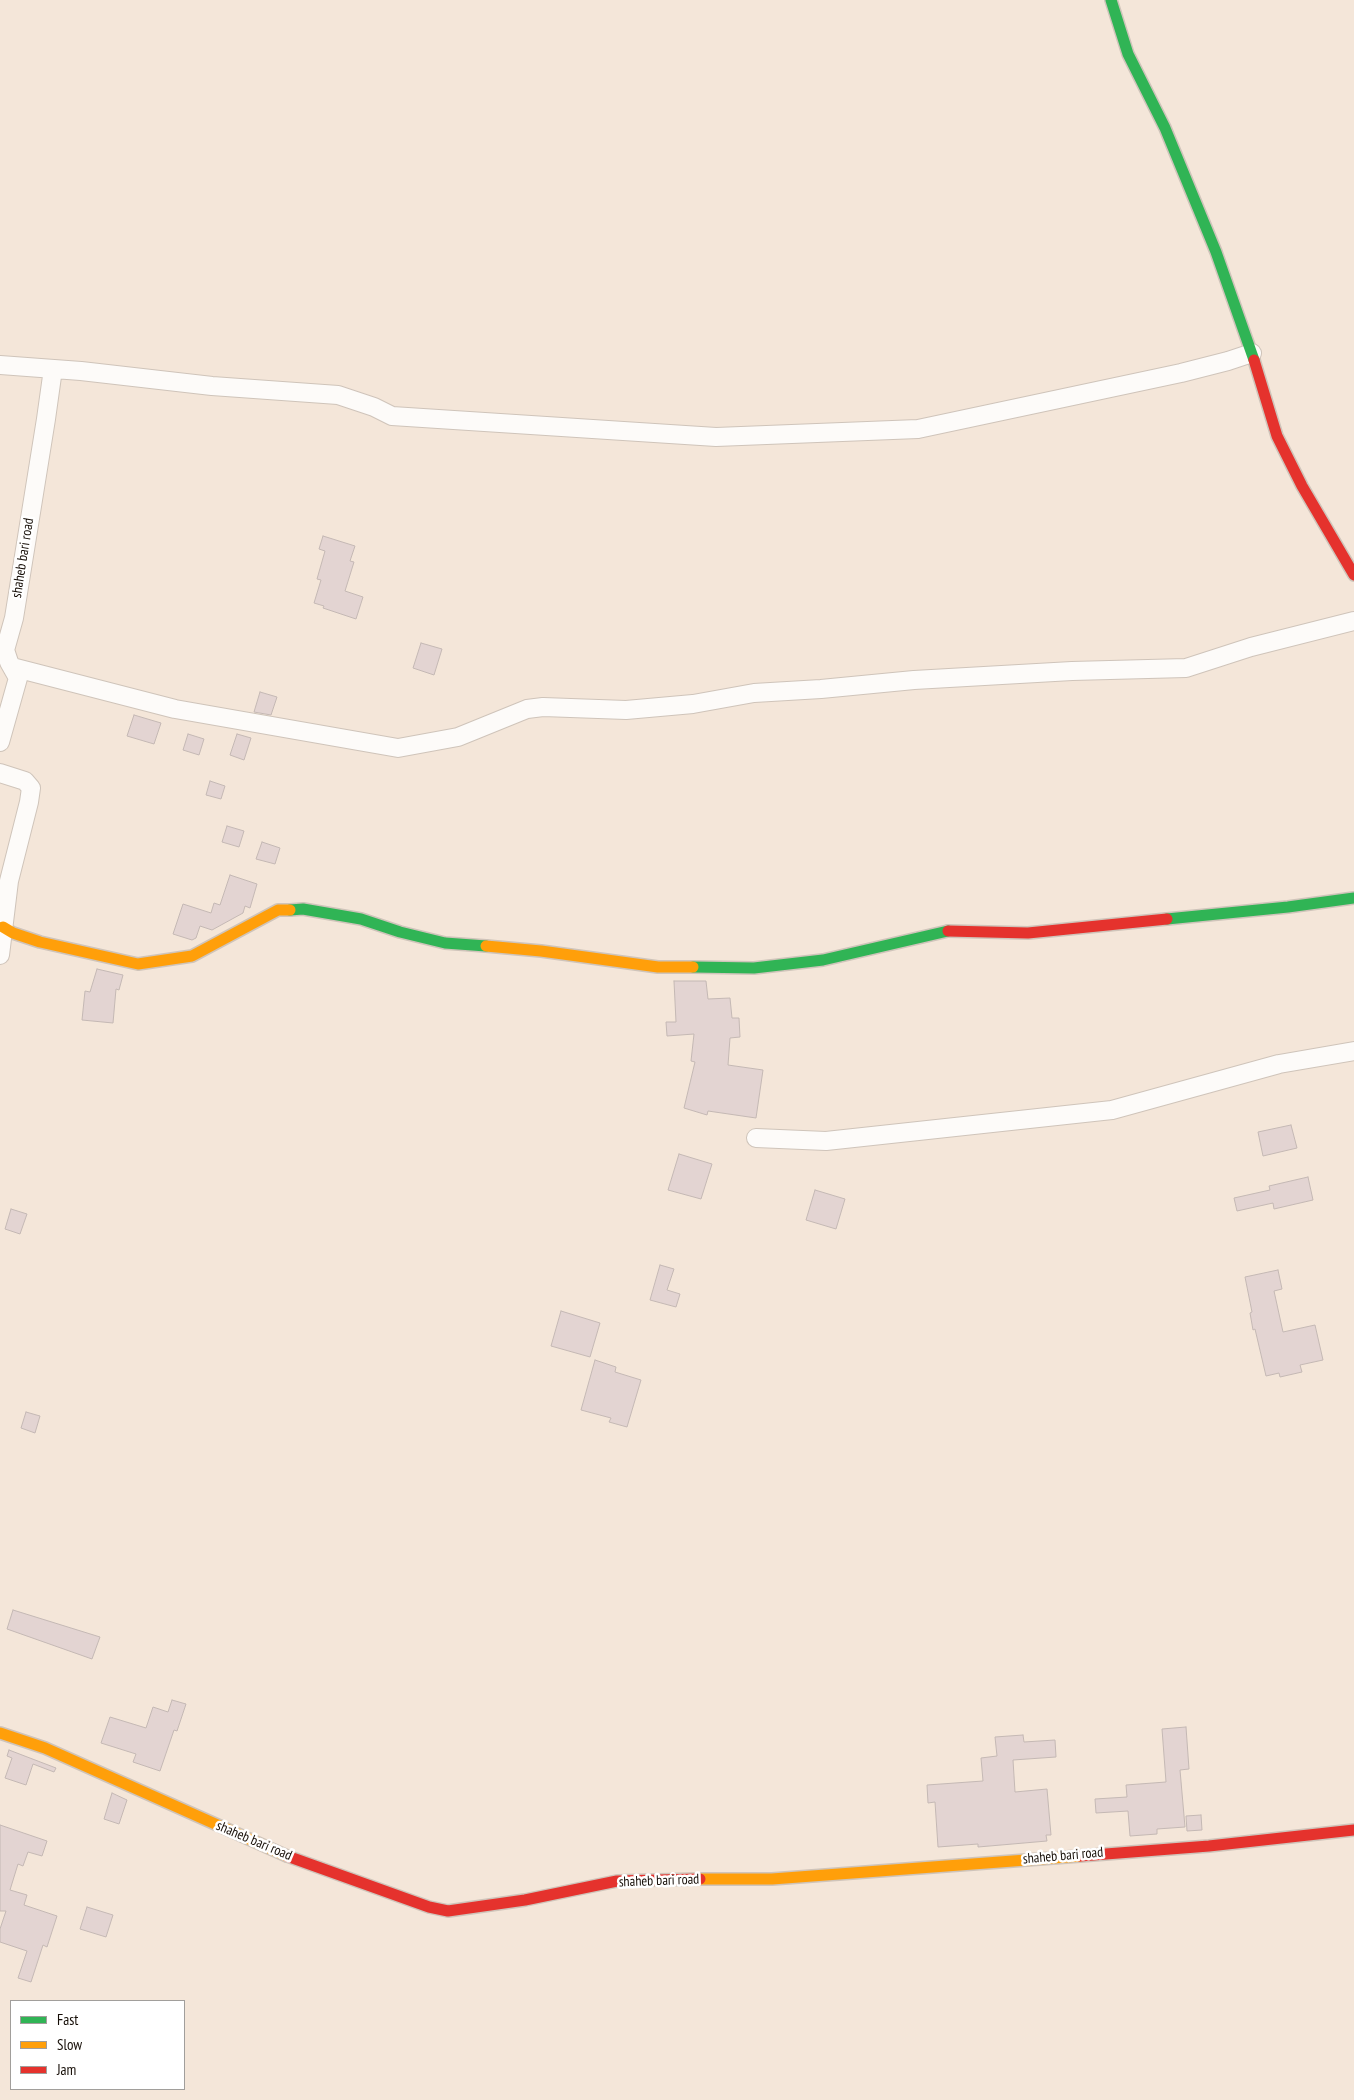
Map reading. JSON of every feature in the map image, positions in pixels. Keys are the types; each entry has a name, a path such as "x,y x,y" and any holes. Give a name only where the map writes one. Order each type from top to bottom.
{"street":[{"path":"1111,0 1128,54 1165,128 1216,252 1252,353 1277,436 1302,486 1354,575"},
{"path":"0,364 212,386 338,395 374,407 392,416 716,437 918,429 1181,373 1252,353"},
{"name":"shaheb bari road","path":"0,742 18,678 6,650 14,618 46,419 52,369"},
{"path":"12,666 175,709 398,748 458,737 526,709 543,707 626,710 693,704 754,693 822,689 914,680 1072,671 1186,668 1251,647 1354,621"},
{"path":"0,773 25,781 31,788 9,881 0,955"},
{"path":"3,927 13,933 40,942 138,964 192,956 278,910 303,909 361,919 400,932 444,942 541,951 658,967 754,968 823,960 947,931 1028,933 1288,907 1354,898"},
{"path":"756,1138 826,1142 1112,1110 1279,1064 1354,1051"},
{"name":"shaheb bari road","path":"0,1733 45,1748 286,1856 429,1907 448,1911 525,1900 617,1881 772,1879 1209,1846 1354,1830"}],"building":[{"path":"323,536 355,546 350,561 354,562 345,591 363,597 356,619 314,603 321,580 317,579 325,551 319,549"},
{"path":"421,643 442,649 434,675 413,668"},
{"path":"260,692 277,697 271,715 254,712"},
{"path":"134,715 161,723 154,744 127,736"},
{"path":"188,734 204,739 199,755 183,750"},
{"path":"237,734 251,738 244,760 230,755"},
{"path":"210,781 225,786 221,799 206,795"},
{"path":"227,826 244,831 239,847 222,842"},
{"path":"262,842 280,848 275,864 256,859"},
{"path":"230,875 257,884 250,908 245,906 243,913 212,930 200,926 196,938 192,940 173,934 183,904 211,913 214,903 220,905"},
{"path":"97,969 123,975 119,990 116,989 113,1023 82,1020 85,991 90,992"},
{"path":"674,981 706,981 708,999 730,998 732,1018 739,1018 740,1037 730,1038 728,1065 763,1070 756,1118 708,1111 707,1115 684,1108 695,1062 691,1061 694,1034 667,1036 666,1022 676,1022"},
{"path":"1291,1125 1297,1148 1263,1156 1258,1132"},
{"path":"679,1154 712,1164 701,1199 668,1190"},
{"path":"1308,1177 1313,1200 1274,1209 1273,1203 1237,1211 1234,1198 1270,1190 1269,1186"},
{"path":"815,1190 845,1199 836,1229 806,1220"},
{"path":"11,1209 27,1214 20,1234 5,1229"},
{"path":"660,1265 674,1269 667,1290 680,1294 676,1307 650,1300"},
{"path":"1278,1270 1282,1289 1274,1291 1283,1332 1315,1325 1323,1360 1300,1365 1302,1372 1280,1377 1279,1373 1266,1376 1255,1329 1253,1330 1250,1313 1252,1312 1245,1277"},
{"path":"561,1311 600,1323 590,1357 551,1346"},
{"path":"595,1360 616,1367 615,1372 641,1380 627,1427 609,1422 611,1418 581,1410"},
{"path":"26,1412 40,1416 35,1433 21,1428"},
{"path":"13,1610 100,1637 92,1659 7,1629"},
{"path":"172,1700 186,1704 177,1731 174,1730 160,1771 133,1762 136,1754 101,1743 110,1717 146,1728 153,1707 168,1712"},
{"path":"1186,1727 1189,1769 1180,1770 1185,1827 1157,1829 1157,1834 1130,1836 1128,1811 1096,1813 1095,1799 1127,1797 1126,1785 1166,1782 1162,1729"},
{"path":"1023,1735 1024,1742 1055,1740 1056,1757 1013,1760 1015,1792 1047,1789 1051,1835 1046,1835 1047,1841 978,1847 978,1844 938,1847 935,1802 928,1803 927,1785 983,1781 981,1758 997,1756 995,1737"},
{"path":"9,1750 56,1768 54,1772 33,1764 26,1785 5,1778 12,1758 7,1756"},
{"path":"112,1793 127,1800 119,1824 104,1819"},
{"path":"1201,1815 1202,1830 1187,1831 1186,1816"},
{"path":"0,1825 47,1841 42,1856 28,1852 23,1866 18,1864 10,1890 27,1895 24,1905 57,1916 47,1947 43,1945 31,1982 18,1978 27,1951 0,1942 0,1929 6,1911 0,1911"},
{"path":"87,1907 113,1915 106,1937 80,1929"}],"traffic: fast":[{"path":"1111,0 1128,54 1165,128 1216,252 1254,360"},
{"path":"1167,919 1288,907 1354,898"},
{"path":"290,910 303,909 361,919 400,932 445,943 486,946"},
{"path":"693,967 754,968 823,960 948,931"}],"traffic: slow":[{"path":"3,927 13,933 40,942 138,964 192,956 278,910 290,910"},
{"path":"486,946 541,951 658,967 693,967"},
{"path":"0,1733 45,1748 287,1856"},
{"path":"700,1879 772,1879 1080,1856"}],"traffic: jam":[{"path":"1254,360 1277,436 1302,486 1354,575"},
{"path":"948,931 1028,933 1167,919"},
{"path":"1080,1856 1209,1846 1354,1830"},
{"path":"287,1856 429,1907 448,1911 525,1900 617,1881 700,1879"}]}
